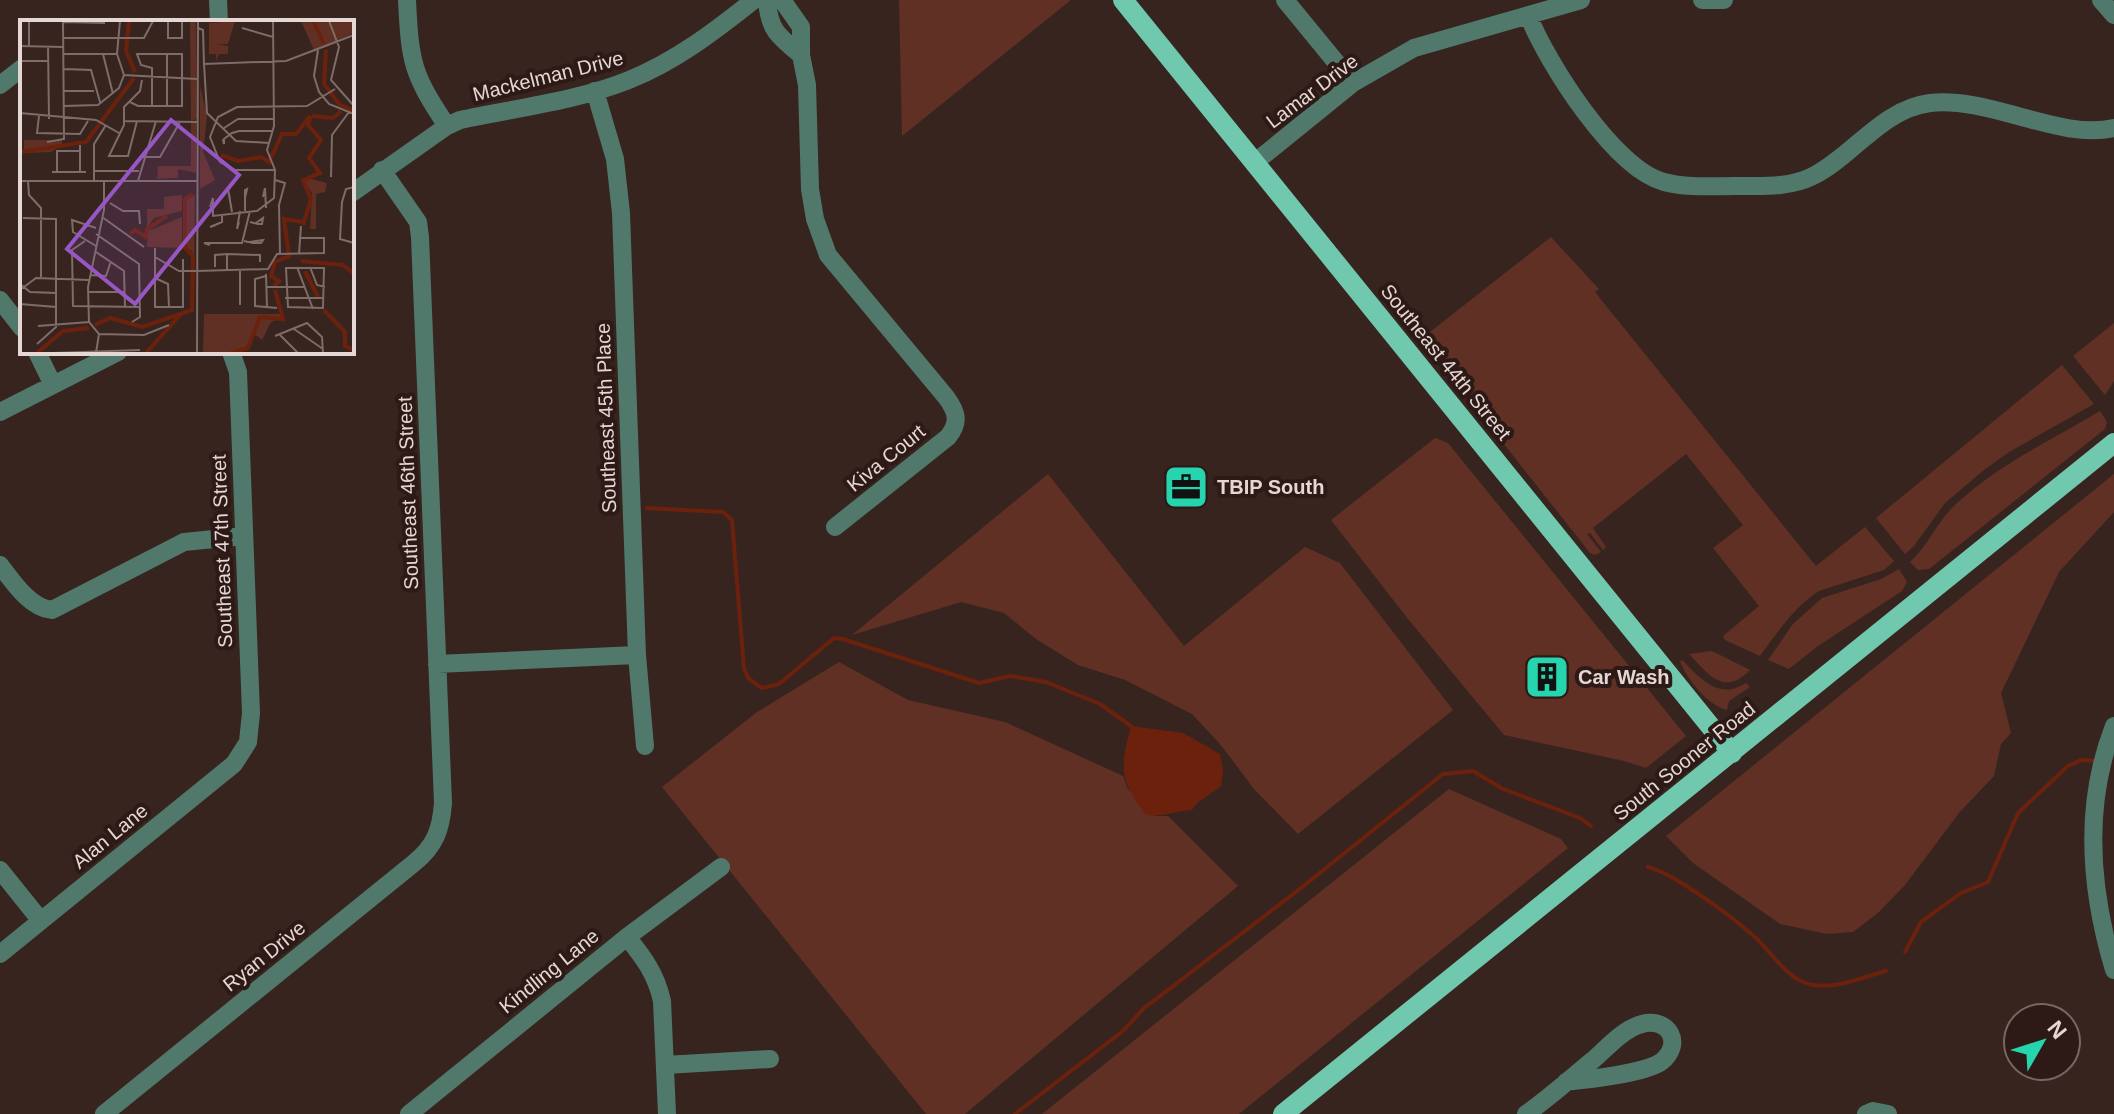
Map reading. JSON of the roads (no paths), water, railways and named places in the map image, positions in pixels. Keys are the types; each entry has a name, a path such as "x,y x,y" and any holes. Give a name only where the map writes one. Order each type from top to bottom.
{"main road":[{"name":"Southeast 44th Street","path":"1123,0 1732,753"},
{"name":"South Sooner Road","path":"1283,1114 2114,443"}],"street":[{"path":"218,0 219,20"},
{"path":"407,0 410,51 415,74 447,126"},
{"name":"Mackelman Drive","path":"354,191 447,126 460,120 595,91 629,80 679,55 754,0"},
{"path":"767,0 768,20 781,39 801,55"},
{"path":"782,0 801,27 801,55"},
{"path":"1285,0 1353,83"},
{"name":"Lamar Drive","path":"1254,163 1353,83 1414,48 1581,0"},
{"path":"1702,0 1724,0"},
{"path":"2101,0 2114,15"},
{"path":"776,31 794,17"},
{"path":"1529,17 1537,38 1560,77 1605,137 1637,169 1662,182 1697,186 1785,186 1810,178 1836,163 1876,128 1903,111 1928,103 1966,103 2079,129 2114,128"},
{"name":"Kiva Court","path":"801,55 807,85 810,189 815,219 828,255 946,397 957,417 948,437 835,527"},
{"path":"0,85 20,70"},
{"name":"Southeast 45th Place","path":"595,91 615,159 621,213 637,655 645,746"},
{"name":"Southeast 46th Street","path":"382,170 418,222 420,237 442,825"},
{"path":"0,300 20,325"},
{"path":"38,354 53,385"},
{"path":"0,412 114,354"},
{"name":"Southeast 47th Street","path":"232,354 238,372 251,713 245,749"},
{"path":"0,565 33,603 52,610 184,542 244,536"},
{"path":"437,664 637,655"},
{"path":"2114,726 2104,755 2092,821 2097,898 2114,970"},
{"name":"Alan Lane","path":"0,954 234,764 245,749"},
{"name":"Ryan Drive","path":"104,1114 425,854 442,825"},
{"name":"Kindling Lane","path":"415,1112 627,937 721,867"},
{"path":"0,870 41,921"},
{"path":"627,937 650,964 658,983 662,1001 667,1114"},
{"path":"1526,1114 1623,1034 1642,1024 1659,1024 1670,1031 1674,1039 1672,1049 1658,1064 1616,1075 1566,1082"},
{"path":"665,1065 770,1059"},
{"path":"1866,1114 1873,1111 1888,1114"}],"waterway":[{"path":"647,508 723,512 732,520 744,669 749,679 762,688 779,684 834,638 979,683 1010,676 1046,682 1100,704 1131,726"},
{"path":"1905,952 1921,922 1961,893 1988,882 2018,813 2068,766 2081,760 2096,761"},
{"path":"1015,1114 1123,1031 1143,1009 1443,774 1473,771 1503,789 1580,818 1591,826"},
{"path":"1648,867 1673,878 1719,909 1756,938 1788,972 1804,982 1831,985 1886,971"}],"place":[{"name":"TBIP South","path":"1186,487"},
{"name":"Car Wash","path":"1547,677"}]}
